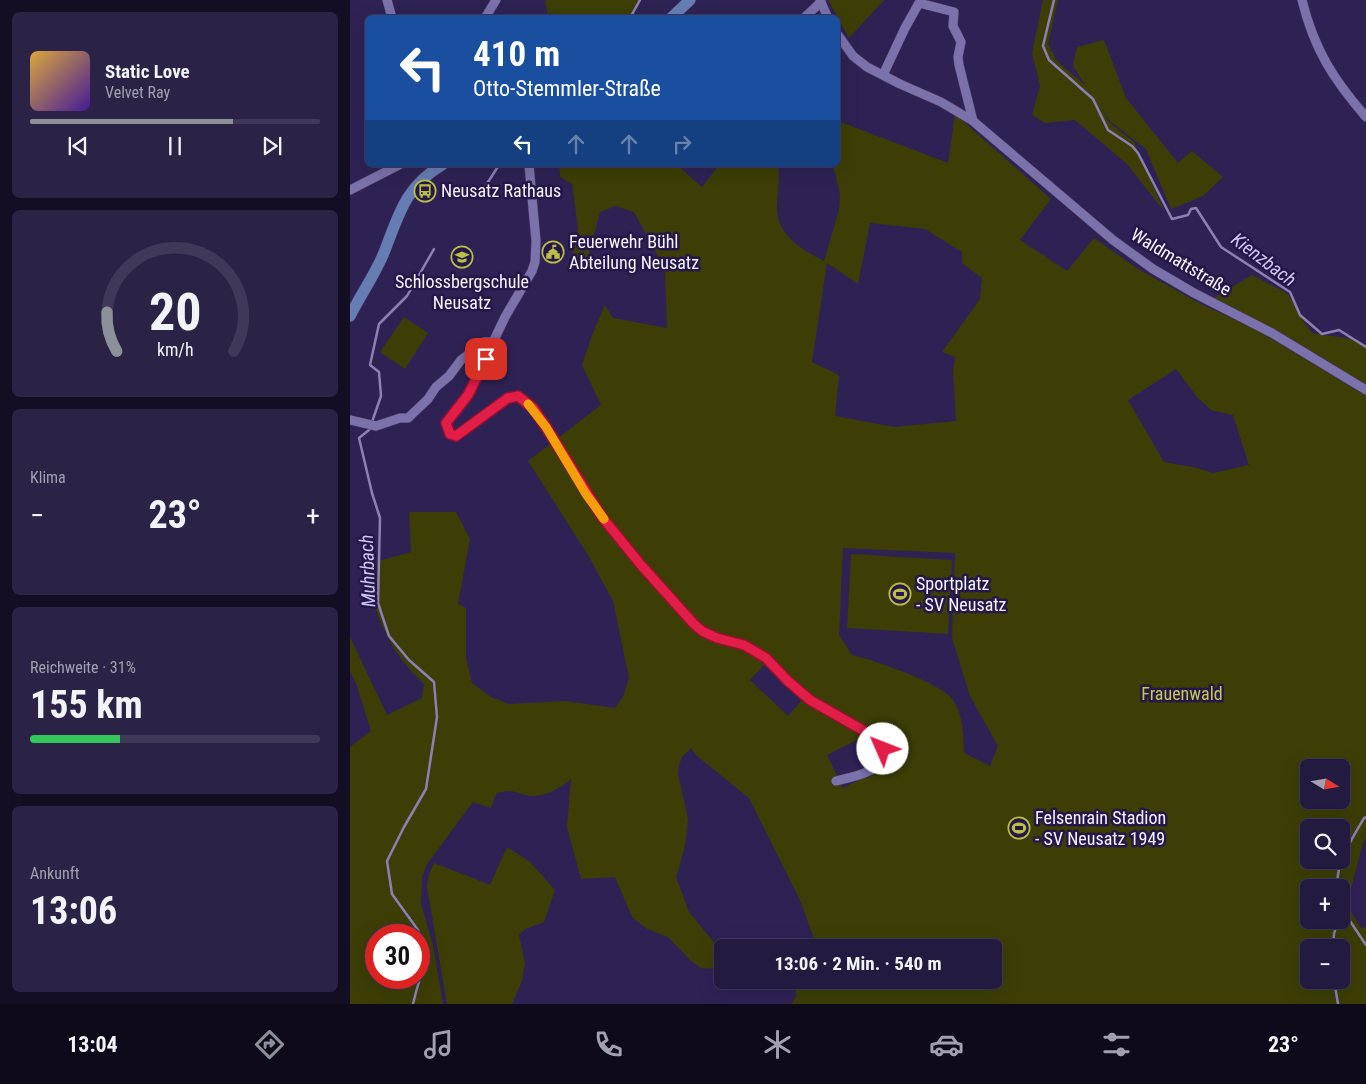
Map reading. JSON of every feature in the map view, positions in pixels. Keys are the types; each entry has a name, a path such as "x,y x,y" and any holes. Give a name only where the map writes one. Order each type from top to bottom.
{"main road":[{"path":"674,15 690,0"},
{"path":"350,316 382,257 406,199 423,179 438,167"}],"street":[{"path":"387,0 391,15"},
{"path":"487,15 496,0"},
{"path":"1302,0 1308,22 1323,60 1338,85 1366,117"},
{"path":"807,15 820,1 827,15"},
{"path":"883,76 919,3 954,12 953,26 962,42 958,57 959,65 973,121"},
{"name":"Waldmattstraße","path":"840,38 859,62 883,76 941,102 973,121 1113,240 1153,269 1194,293 1272,333 1366,390"},
{"path":"350,190 395,167"},
{"path":"529,167 536,241 536,262 506,317 468,395 446,423 450,434 456,436 460,434 508,398 518,396 533,408 602,517 641,565 693,623 702,631 717,638 744,645 766,658 810,700 878,739 883,749 882,760 877,767 853,777 836,781"},
{"path":"350,420 376,426 400,418 408,418 428,399 461,360 484,342 494,342"}],"green space":[{"path":"546,0 639,0 634,15 548,15"},
{"path":"828,0 884,0 849,38 840,22 840,15 836,15"},
{"path":"1043,0 1058,0 1048,44 1057,61 1085,85 1073,66 1077,47 1104,40 1126,98 1178,163 1192,151 1223,177 1203,196 1171,209 1146,149 1110,121 1100,106 1110,123 1134,142 1164,211 1127,164 1075,120 1045,123 1032,115 1040,86 1032,53"},
{"name":"Frauenwald","path":"955,114 1051,199 1020,240 1067,271 1094,238 1138,269 1201,304 1259,331 1366,396 1366,838 1350,893 1350,879 1300,879 1300,929 1350,929 1350,909 1360,927 1366,928 1366,1004 792,1004 796,996 796,989 1002,989 1002,939 814,939 800,900 749,798 696,755 691,748 682,757 679,765 678,774 688,819 685,846 676,877 689,912 714,942 714,969 701,968 690,960 668,937 647,929 632,917 615,877 581,879 567,827 571,779 558,788 542,795 531,796 510,791 501,792 496,794 491,808 473,802 427,864 422,877 421,904 427,924 365,924 365,989 430,989 430,935 443,1004 350,1004 350,747 371,731 356,683 350,671 350,637 387,715 422,698 424,684 405,664 391,644 378,616 368,586 376,578 378,561 411,552 409,512 456,512 470,539 458,604 466,608 466,658 472,683 491,697 509,704 565,701 615,708 623,697 629,678 613,601 588,555 528,461 601,405 582,365 605,305 613,318 667,328 665,269 634,212 616,206 600,212 586,265 571,263 578,228 572,184 560,177 559,167 679,167 702,187 717,167 778,167 777,215 780,224 798,246 824,261 839,210 840,194 833,167 840,167 840,122 948,163","holes":["870,223 925,229 962,252 962,263 982,278 980,299 942,352 955,357 953,371 956,421 894,427 835,416 839,375 812,362 827,263 858,284","1176,369 1197,397 1211,410 1233,415 1249,465 1213,473 1164,462 1128,400","843,548 955,553 952,638 970,696 998,746 990,766 964,753 959,712 953,700 946,693 936,686 906,673 852,655 839,635","764,665 802,700 788,716 750,680","857,740 873,773 843,788 827,755"]},
{"path":"1252,275 1288,294 1312,333 1359,340 1366,349 1366,387 1212,299"},
{"path":"404,317 428,333 405,369 380,352"},
{"name":"Sportplatz - SV Neusatz","path":"851,554 952,560 948,634 847,628"},
{"path":"507,847 530,862 555,890 544,922 525,929 519,935 525,963 522,981 512,1004 447,1004 427,887 429,873 434,863 490,885"}],"waterway":[{"name":"Muhrbach","path":"632,15 640,0"},
{"name":"Kienzbach","path":"1054,0 1043,46 1049,60 1093,99 1108,130 1132,146 1138,153 1172,219 1188,215 1191,209 1196,208 1221,247 1290,292 1300,315 1322,334 1339,330 1366,347"},
{"name":"Muhrbach","path":"479,196 498,167"},
{"name":"Muhrbach","path":"372,422 381,396 379,372 370,365 379,324 407,296 434,249"},
{"name":"Muhrbach","path":"371,427 359,438 380,518 378,603 389,636 409,660 434,682 437,717 426,789 387,861 392,894 418,930 427,954 413,1004"},
{"path":"1338,879 1339,870 1350,843 1366,817"},
{"path":"1350,921 1366,945"},
{"path":"1334,939 1335,929"},
{"path":"1336,989 1338,1004"}],"slow traffic":[{"path":"528,404 546,427 586,494 604,519"}],"place":[{"name":"Neusatz Rathaus","path":"425,191"},
{"name":"Feuerwehr Bühl Abteilung Neusatz","path":"553,252"},
{"name":"Schlossbergschule Neusatz","path":"462,257"},
{"name":"Sportplatz - SV Neusatz","path":"900,594"},
{"name":"Felsenrain Stadion - SV Neusatz 1949","path":"1019,828"}],"route":[{"path":"486,359 468,395 446,423 450,434 456,436 460,434 508,398 518,396 533,408 602,517 641,565 693,623 702,631 717,638 744,645 766,658 810,700 878,739 883,749"}]}
